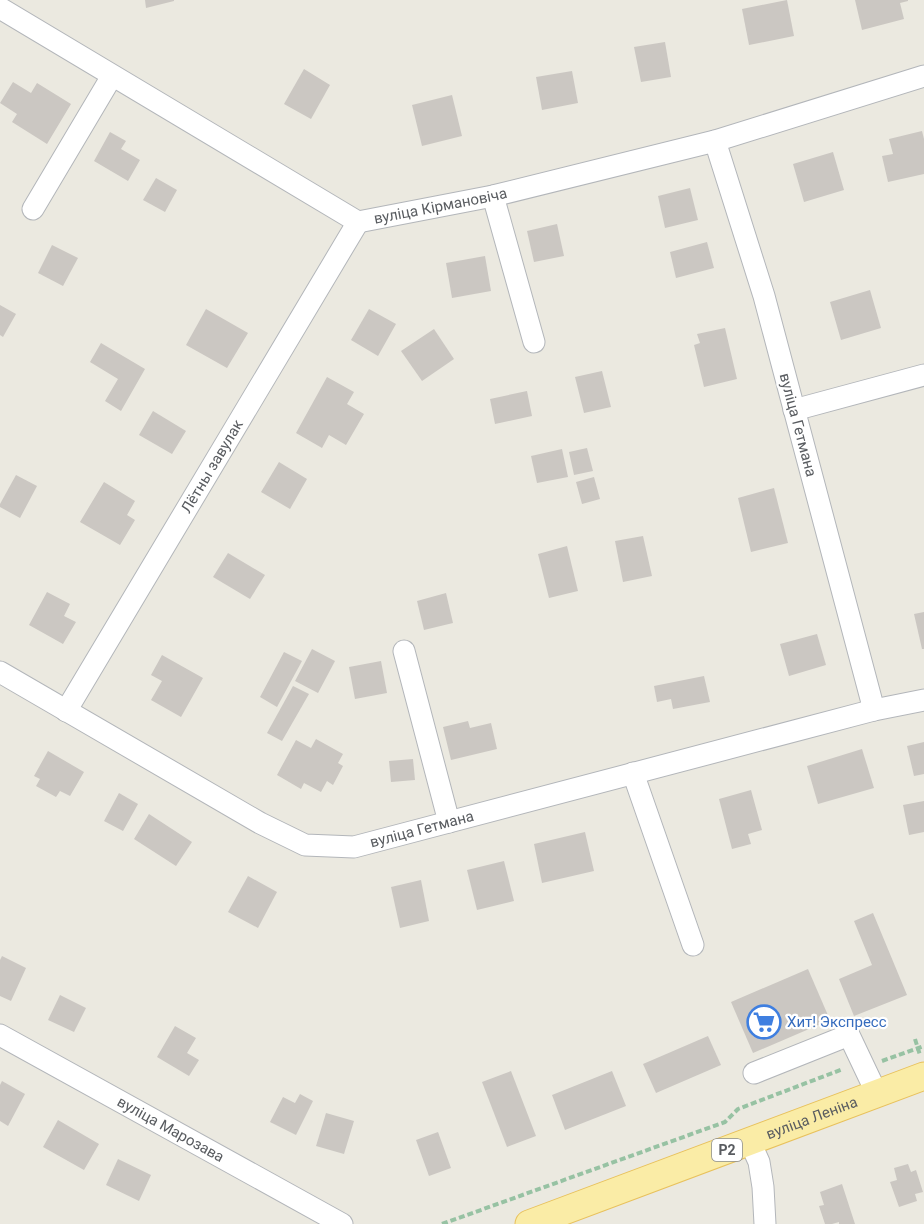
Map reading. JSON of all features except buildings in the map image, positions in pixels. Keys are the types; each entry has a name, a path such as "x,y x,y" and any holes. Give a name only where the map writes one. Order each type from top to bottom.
{"main road":[{"name":"вуліца Леніна","path":"529,1224 924,1076"}],"street":[{"name":"вуліца Кірмановіча","path":"0,9 357,222 493,196 716,141 924,76"},
{"path":"33,209 112,76"},
{"name":"вуліца Гетмана","path":"716,141 764,296 874,710"},
{"path":"493,196 534,342"},
{"name":"Лётны завулак","path":"66,711 357,222"},
{"path":"794,410 924,375"},
{"path":"404,651 449,822"},
{"name":"вуліца Гетмана","path":"0,672 260,823 305,846 354,847 874,710 924,700"},
{"path":"633,773 693,945"},
{"name":"вуліца Марозава","path":"0,1035 342,1224"},
{"path":"754,1073 849,1035 877,1094"},
{"path":"750,1142 759,1162 765,1224"}],"path":[{"path":"442,1224 725,1122 738,1109 861,1062 880,1062 924,1046"}],"place":[{"name":"Хит! Экспресс","path":"764,1022"}]}
